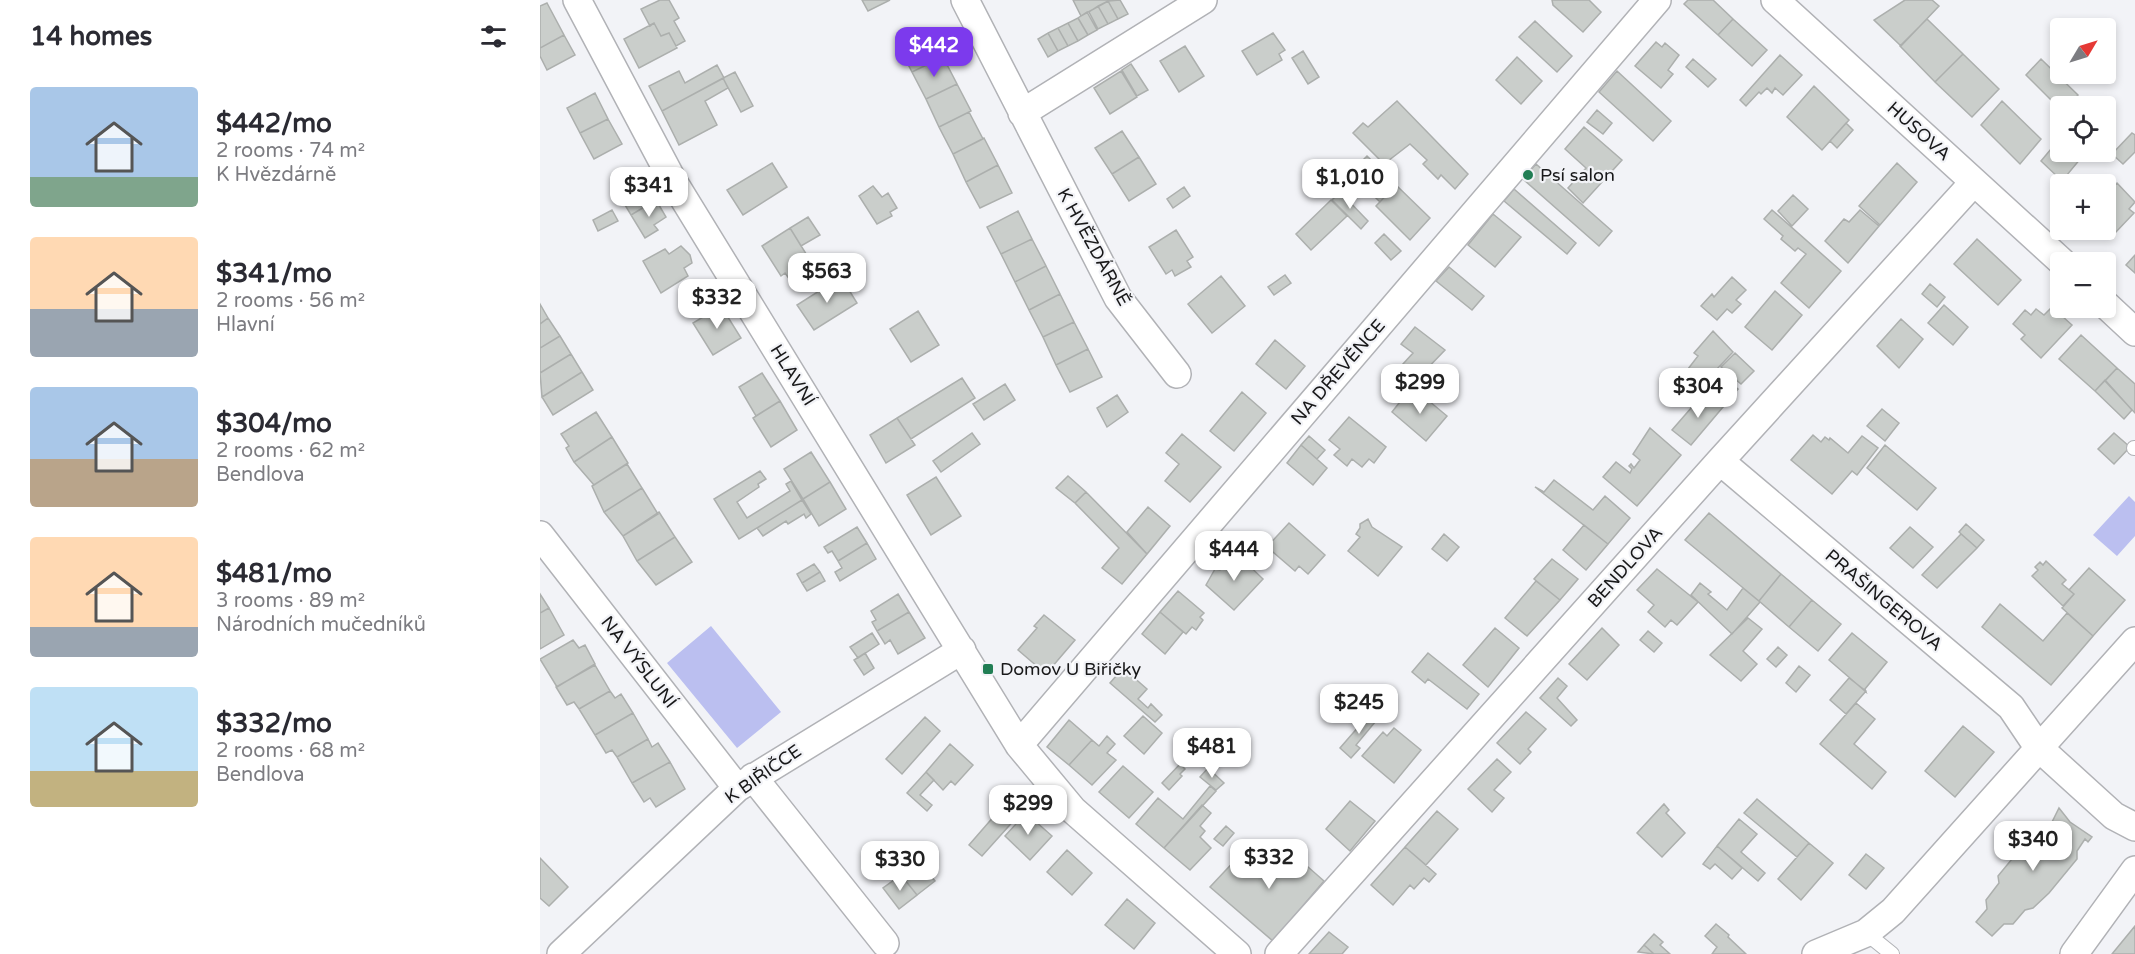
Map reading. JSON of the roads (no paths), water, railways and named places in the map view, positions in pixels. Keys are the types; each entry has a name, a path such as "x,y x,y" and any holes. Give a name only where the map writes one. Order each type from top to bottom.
{"street":[{"name":"HLAVNÍ","path":"577,0 674,181 1019,745 1073,810 1237,954"},
{"name":"K HVĚZDÁRNĚ","path":"965,0 1118,298 1177,374"},
{"path":"1022,113 1167,10 1203,0"},
{"name":"NA DŘEVĚNCE","path":"1019,745 1657,0"},
{"name":"HUSOVA","path":"1775,0 2051,252"},
{"name":"BENDLOVA","path":"1279,954 1720,461 1974,182"},
{"path":"2116,314 2135,332"},
{"name":"PRAŠINGEROVA","path":"1720,461 2011,707 2038,747 2114,816 2135,827"},
{"name":"NA VÝSLUNÍ","path":"540,535 745,783 889,948"},
{"path":"1816,954 1866,933 1893,911 2135,641"},
{"name":"K BIŘIČCE","path":"561,954 745,783 962,650"},
{"path":"2074,954 2135,870"}],"lane":[{"path":"1866,933 1892,954"}],"place":[{"name":"Psí salon","path":"1528,175"},
{"name":"Domov U Biřičky","path":"988,669"}]}
